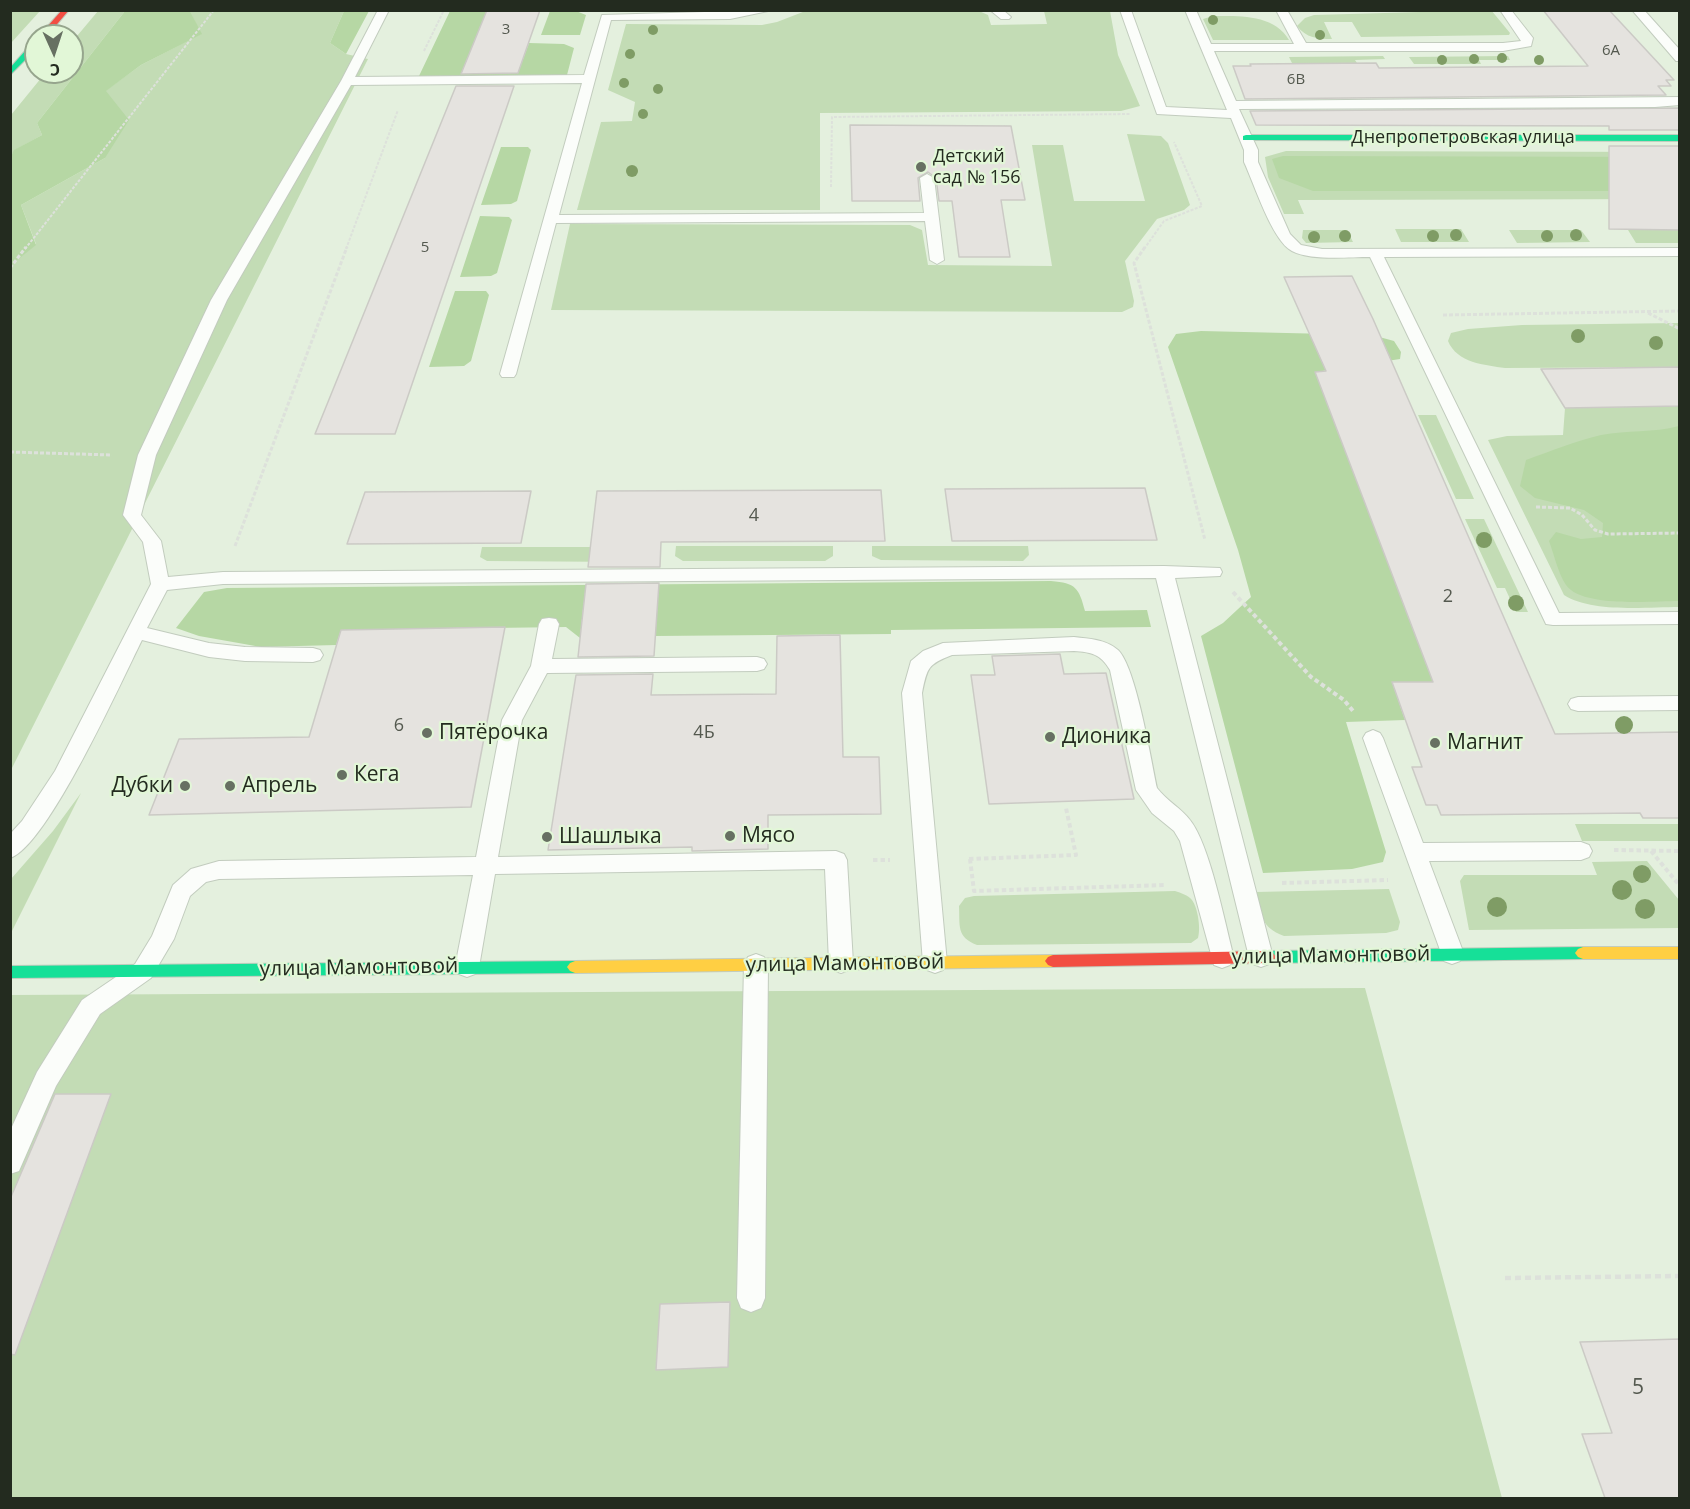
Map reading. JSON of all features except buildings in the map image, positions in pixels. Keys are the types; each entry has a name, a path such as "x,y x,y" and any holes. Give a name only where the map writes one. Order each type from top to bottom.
{"street":[{"path":"54,24 66,10"},
{"path":"10,73 24,57"},
{"name":"Днепропетровская улица","path":"1246,138 1680,138"},
{"name":"улица Мамонтовой","path":"10,972 1680,953"}],"lane":[{"path":"10,850 30,827 64,775 160,584 152,542 132,515 147,455 219,300 347,81 384,10"},
{"path":"593,10 606,17 730,16 768,10"},
{"path":"1125,10 1161,111 1680,101"},
{"path":"1190,10 1251,150 1251,162 1284,236 1296,248 1322,253 1680,252"},
{"path":"1281,10 1302,47"},
{"path":"1207,48 1503,47 1527,44 1527,38 1504,10"},
{"path":"1637,10 1680,58"},
{"path":"508,374 606,17"},
{"path":"347,81 588,79"},
{"path":"927,178 937,260"},
{"path":"549,219 932,218"},
{"path":"1375,253 1553,619 1680,618"},
{"path":"1164,572 1261,957"},
{"path":"160,584 223,578 1213,572"},
{"path":"467,967 512,720 541,666 549,624"},
{"path":"135,632 209,650 245,654 313,655"},
{"path":"935,963 912,693 918,666 930,656 950,648 1074,644 1097,646 1112,656 1120,670 1148,790 1160,807 1182,825 1191,840 1222,958"},
{"path":"541,666 757,664"},
{"path":"1578,704 1680,703"},
{"path":"1373,738 1452,954"},
{"path":"1415,852 1581,850"},
{"path":"10,1162 46,1080 91,1007 143,971 162,939 181,891 199,875 219,870 485,868 836,860 841,963"},
{"path":"751,1298 756,964"}],"path":[{"path":"10,268 214,10"},
{"path":"223,578 409,81 444,10"},
{"path":"830,218 832,117 1122,115 1161,111 1202,206 1164,221 1134,263 1213,572 1274,634 1311,677 1344,700 1373,738"},
{"path":"1407,316 1680,311"},
{"path":"1646,312 1680,329"},
{"path":"10,452 147,455"},
{"path":"1500,507 1572,507 1585,515 1595,530 1608,534 1680,533"},
{"path":"970,859 1076,855 1066,808"},
{"path":"1581,850 1680,850"},
{"path":"1651,850 1680,886"},
{"path":"1505,1278 1680,1276"}],"green space":[{"path":"808,10 979,11 988,15 991,25 1047,24 1044,11 1110,11 1118,55 1140,106 1121,111 820,113 820,210 577,210 601,122 632,121 635,102 608,90 626,24 762,25"},
{"path":"1491,10 1510,33 1509,35 1361,37 1352,22 1324,22 1332,39 1327,39 1308,35 1297,26 1305,18 1314,15"},
{"path":"10,11 40,11 28,24 24,24 24,29 11,43"},
{"path":"98,11 125,11 84,63 84,28"},
{"path":"125,11 190,11 202,34 141,65 106,91 129,120 105,158 21,205 36,245 11,265 11,156 14,150 42,135 37,123 68,84 84,84 84,63"},
{"path":"190,11 344,11 330,43 346,54 368,59 11,770 10,265 36,244 21,205 105,158 105,91 141,65 201,34"},
{"path":"344,11 369,11 346,54 330,43"},
{"path":"450,11 487,11 468,59 523,59 529,43 564,44 574,48 567,75 419,76"},
{"path":"550,11 576,11 586,15 580,35 541,35"},
{"path":"1213,16 1245,17 1265,21 1274,25 1289,40 1213,40 1203,19"},
{"path":"1383,56 1385,59 1355,60 1357,63 1292,63 1289,57"},
{"path":"1508,56 1510,60 1479,60 1481,64 1414,64 1409,57"},
{"path":"36,84 68,84 37,123 42,135 15,150 11,156 11,115"},
{"path":"1127,134 1161,136 1168,143 1190,205 1184,210 1157,219 1125,261 1134,301 1133,307 1122,312 551,310 570,224 910,225 922,230 928,265 1052,266 1032,145 1063,145 1074,201 1145,201"},
{"path":"501,147 528,147 531,150 517,201 511,204 481,205"},
{"path":"1286,151 1679,152 1679,199 1298,200 1304,214 1284,214 1268,177 1265,157"},
{"path":"1283,156 1679,157 1679,191 1313,191 1279,178 1272,159"},
{"path":"480,216 509,217 512,220 497,273 491,276 460,277"},
{"path":"1395,229 1461,229 1469,242 1401,242"},
{"path":"1303,230 1347,230 1353,242 1306,243 1302,238"},
{"path":"1509,230 1581,230 1590,242 1517,243"},
{"path":"1628,230 1679,230 1679,243 1636,243"},
{"path":"455,291 486,291 489,295 471,361 464,366 429,367"},
{"path":"1679,323 1679,373 1675,367 1505,368 1472,362 1458,354 1448,341 1451,333 1468,329 1522,325"},
{"path":"1201,331 1372,335 1394,341 1401,352 1400,359 1316,372 1433,682 1392,682 1405,720 1346,722 1386,852 1383,862 1352,869 1263,873 1201,636 1223,623 1251,597 1238,550 1168,347 1176,334"},
{"path":"1679,406 1679,607 1604,607 1576,601 1564,595 1488,440 1507,436 1563,435 1565,408"},
{"path":"1418,415 1436,415 1474,499 1456,499"},
{"path":"1679,426 1679,601 1619,602 1587,597 1574,592 1563,580 1549,541 1556,532 1581,539 1602,537 1603,523 1584,510 1535,498 1520,486 1526,460 1601,435"},
{"path":"1465,519 1484,519 1528,612 1516,612 1505,588 1497,588"},
{"path":"676,546 833,546 833,556 825,561 683,561 675,556"},
{"path":"872,546 1028,546 1029,555 1023,561 881,560 872,556"},
{"path":"482,547 639,547 629,562 487,561 480,557"},
{"path":"1051,581 1066,583 1075,588 1081,597 1085,611 1147,610 1151,627 891,630 891,634 655,636 583,609 580,638 566,627 341,630 336,645 261,647 199,636 176,628 204,592 227,588"},
{"path":"81,793 11,933 11,879 53,831"},
{"path":"1575,824 1679,824 1679,841 1582,841"},
{"path":"1647,861 1679,900 1679,928 1469,930 1460,881 1464,875 1597,875 1592,862"},
{"path":"1389,889 1400,922 1398,930 1386,933 1284,936 1270,929 1266,924 1256,892"},
{"path":"1175,891 1190,898 1196,908 1199,934 1198,938 1191,943 977,945 965,938 960,930 959,906 965,898 974,896"},
{"path":"1365,988 1502,1498 11,1498 10,995"}],"traffic: fast":[{"path":"10,73 24,57"},
{"path":"1246,138 1680,138"},
{"path":"1268,957 1583,953"},
{"path":"10,972 575,967"}],"traffic: slow":[{"path":"1583,953 1680,953"},
{"path":"575,967 1053,961"}],"traffic: jam":[{"path":"54,24 66,10"},
{"path":"1053,961 1268,957"}],"place":[{"name":"Детский сад № 156","path":"921,167"},
{"name":"Пятёрочка","path":"427,733"},
{"name":"Дионика","path":"1050,737"},
{"name":"Магнит","path":"1435,743"},
{"name":"Кега","path":"342,775"},
{"name":"Дубки","path":"185,786"},
{"name":"Апрель","path":"230,786"},
{"name":"Мясо","path":"730,836"},
{"name":"Шашлыка","path":"547,837"}]}
